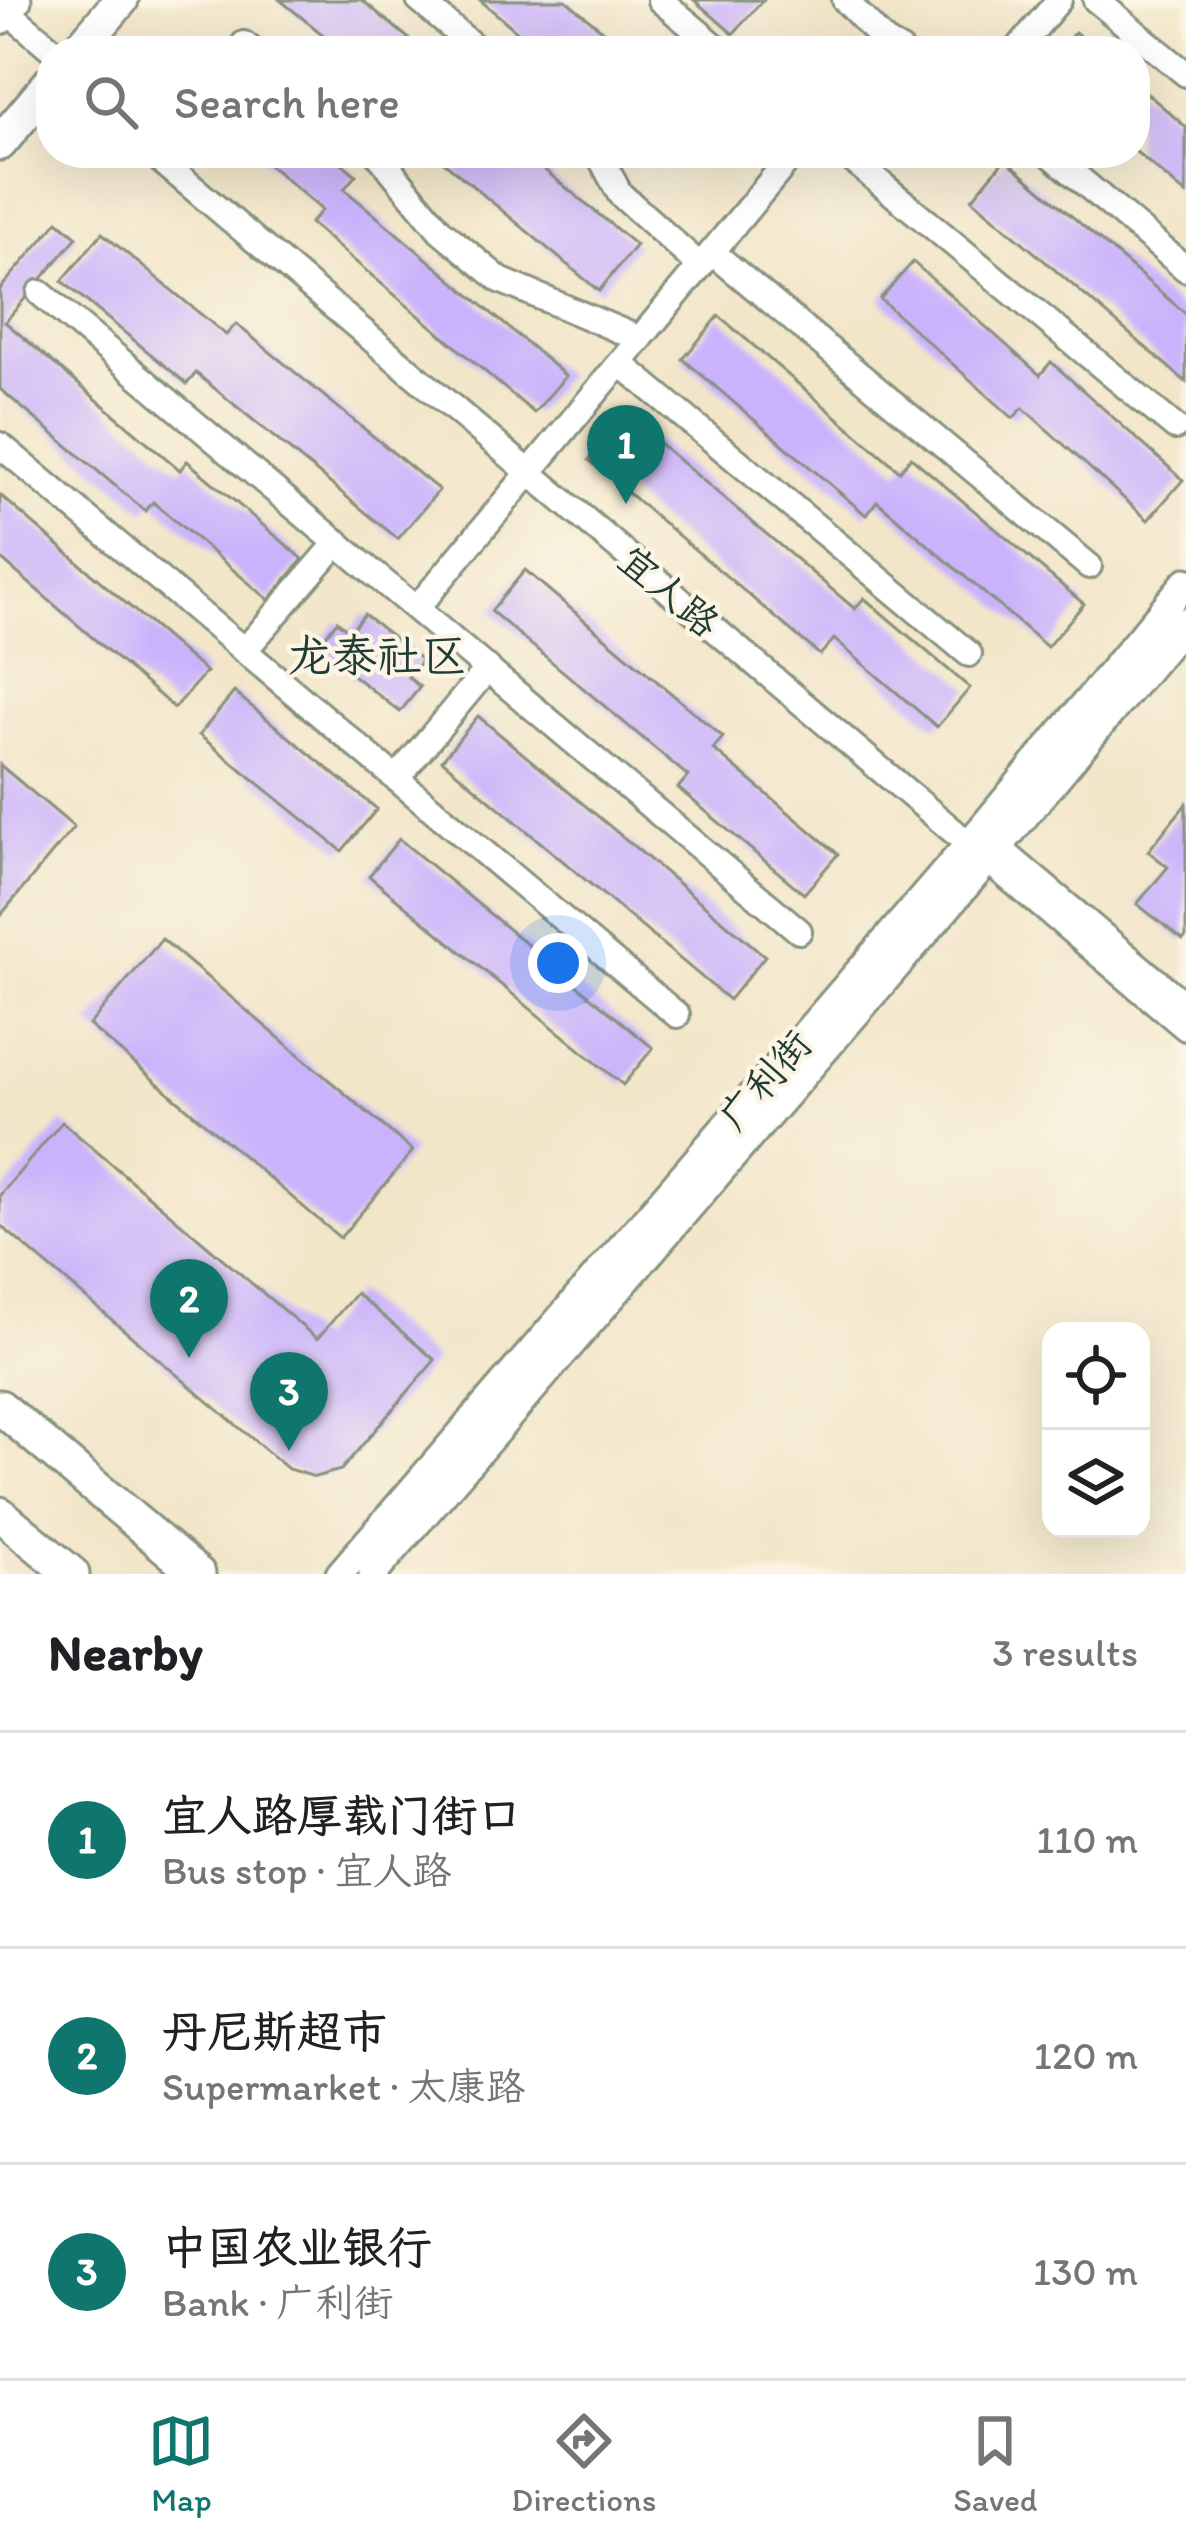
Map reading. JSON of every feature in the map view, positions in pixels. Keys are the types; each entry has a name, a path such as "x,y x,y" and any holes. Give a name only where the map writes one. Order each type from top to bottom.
{"main road":[{"path":"91,36 121,0"},
{"path":"0,143 36,100"},
{"path":"0,1407 198,1574"},
{"path":"0,1514 72,1574"}],"street":[{"path":"419,0 461,36"},
{"path":"660,0 703,36"},
{"path":"845,0 877,36"},
{"path":"1029,36 1059,0"},
{"path":"1096,0 1140,36"},
{"path":"4,11 36,37"},
{"path":"4,11 36,49"},
{"path":"1150,44 1186,74"},
{"name":"宜人路","path":"170,168 534,466"},
{"name":"宜人路","path":"192,168 534,466 983,846 1186,1028"},
{"path":"389,168 440,230 500,280 640,339"},
{"path":"606,168 620,194 1089,566"},
{"path":"417,608 782,168"},
{"path":"862,168 1175,428"},
{"path":"1067,168 1186,269"},
{"path":"40,293 799,931"},
{"path":"620,363 969,654"},
{"path":"0,446 677,1015"},
{"path":"244,651 338,542"},
{"name":"广利街","path":"373,1574 983,846 1186,582"},
{"name":"广利街","path":"340,1574 1186,622"},
{"path":"397,778 488,668"},
{"name":"宜人路","path":"983,846 1186,1006"}],"building":[{"path":"280,0 362,0 406,36 324,36"},
{"path":"480,0 566,0 609,36 522,36"},
{"path":"694,0 763,0 733,34"},
{"path":"1150,96 1186,127 1186,194 1150,164"},
{"path":"273,168 348,168 356,175 344,189 566,376 534,413 310,223 322,210"},
{"path":"451,168 542,168 636,245 599,291"},
{"path":"998,168 1016,168 1186,314 1186,382 972,199"},
{"path":"58,221 77,237 5,322 180,470 187,461 303,559 269,600 153,502 145,511 0,389 0,289"},
{"path":"102,233 226,335 236,324 439,490 398,539 196,373 187,384 62,281"},
{"path":"913,262 1040,375 1051,362 1183,480 1148,520 1023,408 1013,418 880,299"},
{"path":"719,316 900,471 911,457 1084,604 1047,647 877,501 866,515 683,359"},
{"path":"627,416 855,609 864,598 970,688 937,727 834,639 820,655 589,460"},
{"path":"0,495 206,672 174,708 0,558"},
{"path":"525,570 723,737 713,749 838,854 804,894 678,788 688,776 491,611"},
{"path":"364,614 422,660 408,677 420,687 400,712 317,647 337,621 350,632"},
{"path":"234,692 377,809 342,851 199,735"},
{"path":"478,716 765,956 729,1000 442,760"},
{"path":"0,765 74,827 0,916"},
{"path":"1186,804 1183,940 1137,904 1168,867 1148,851"},
{"path":"399,839 653,1048 623,1085 369,876"},
{"path":"162,939 413,1151 340,1238 89,1025"},
{"path":"62,1122 317,1339 356,1293 435,1360 341,1470 315,1477 288,1469 0,1225 0,1195"}],"place":[{"name":"宜人路厚载门街口","path":"626,504"},
{"name":"丹尼斯超市","path":"189,1358"},
{"name":"中国农业银行","path":"289,1451"}],"district":[{"name":"龙泰社区","path":"377,655"}]}
